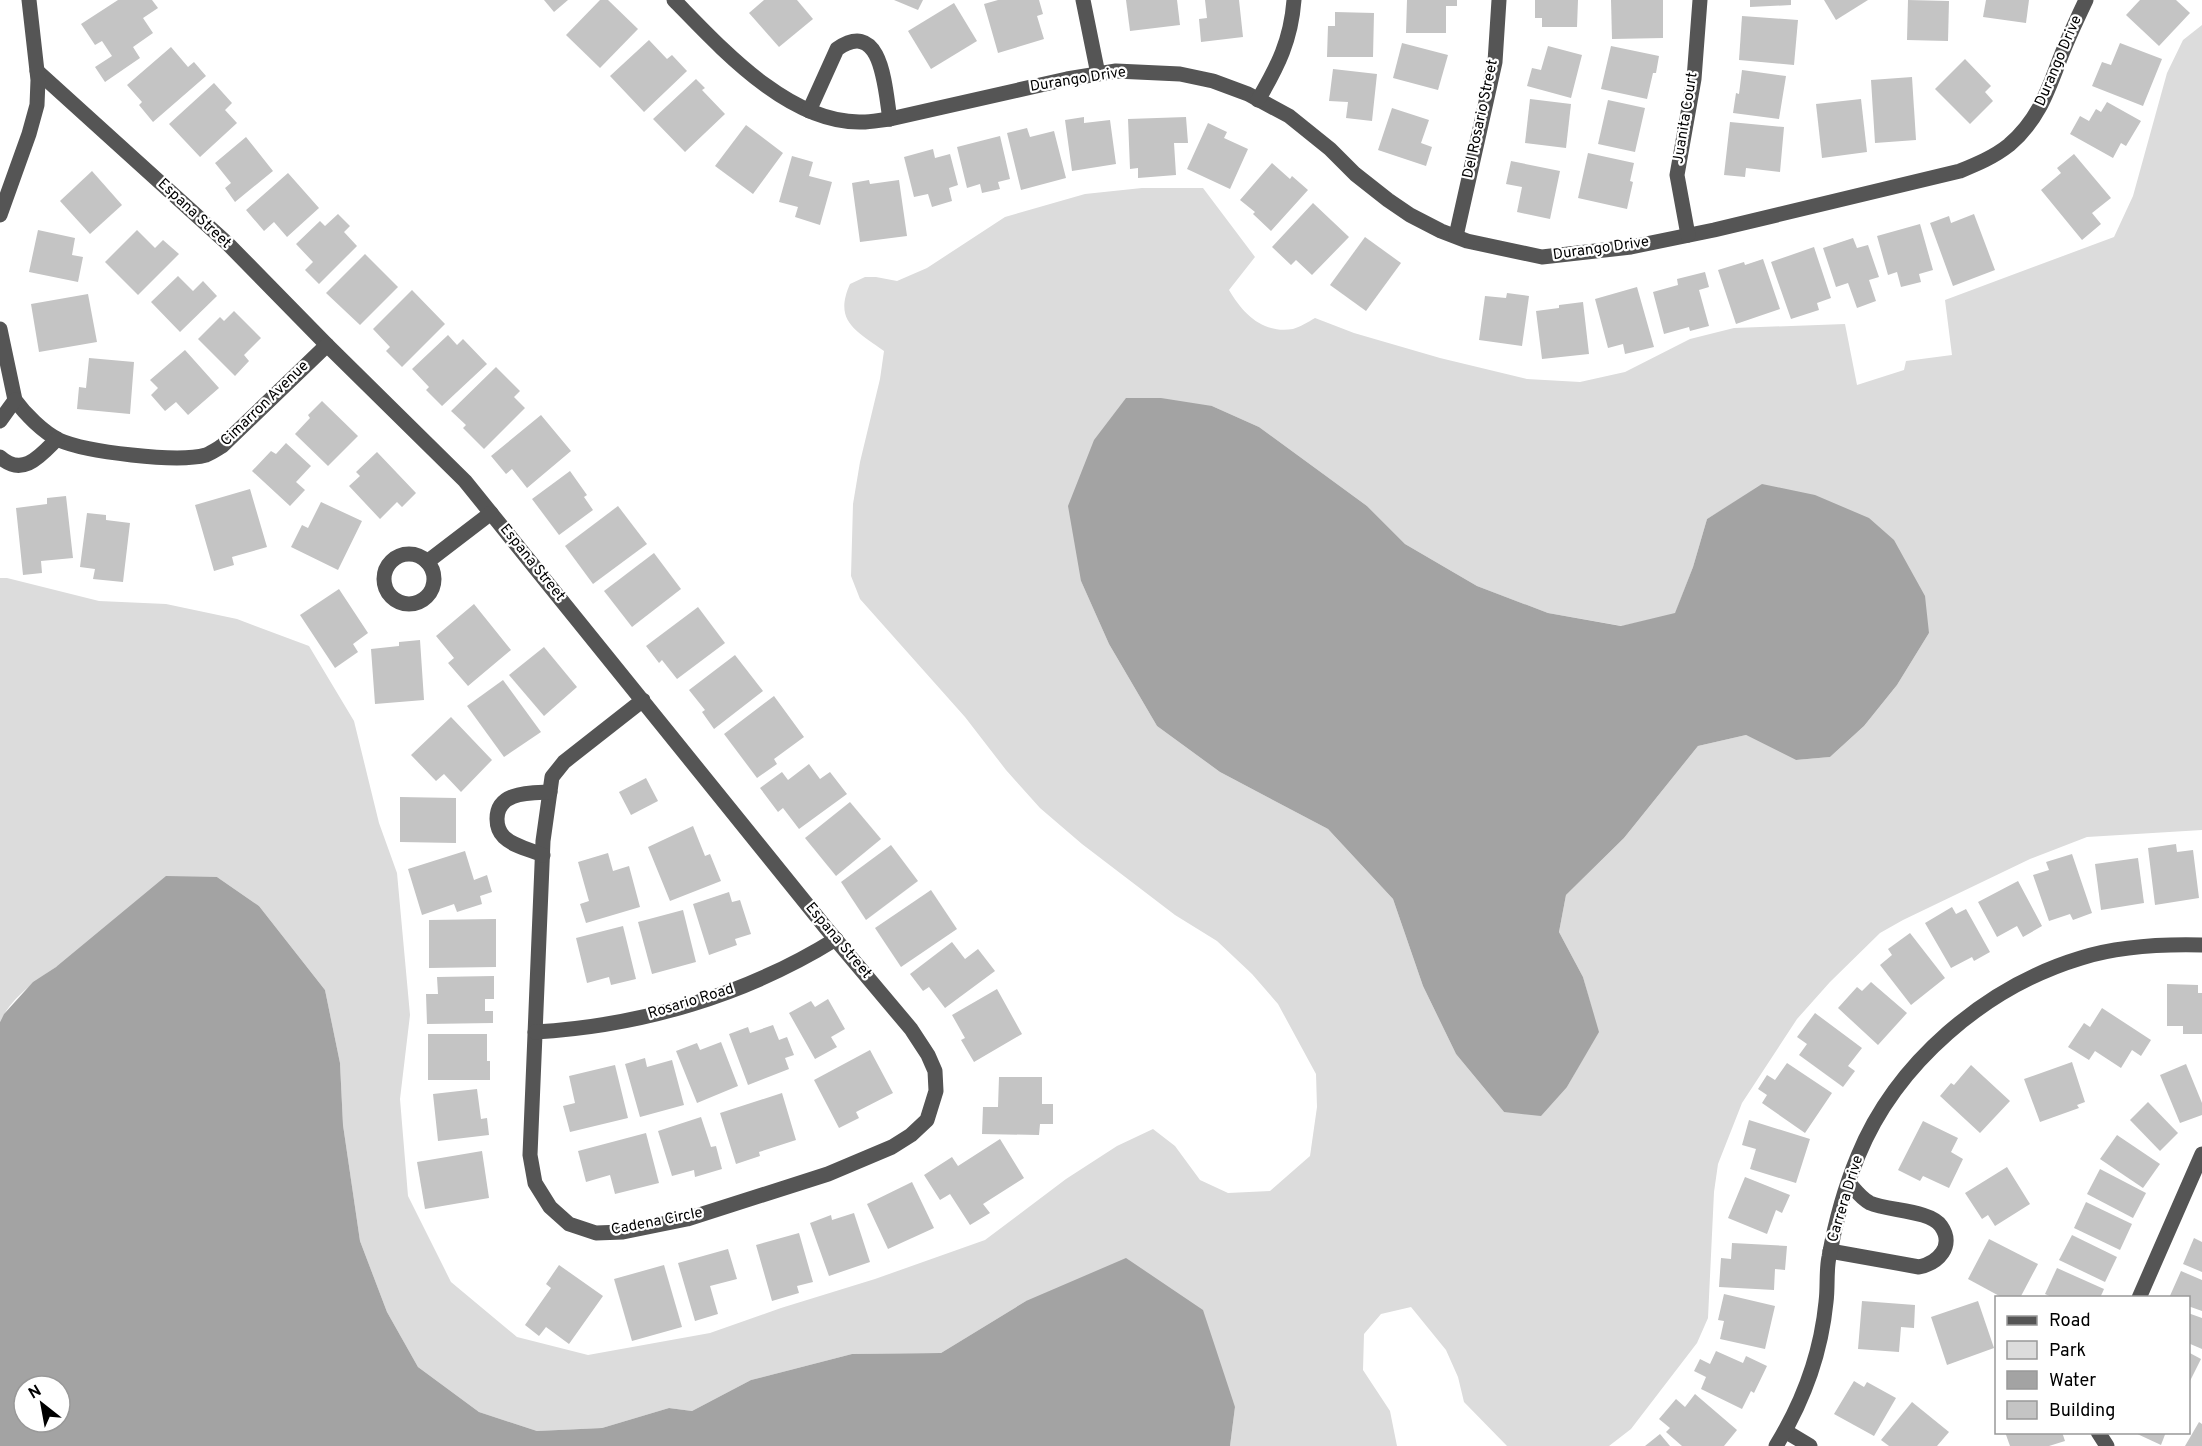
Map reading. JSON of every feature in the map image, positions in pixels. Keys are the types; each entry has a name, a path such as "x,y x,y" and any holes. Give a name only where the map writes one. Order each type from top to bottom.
{"street":[{"path":"0,215 37,105 37,70 29,0"},
{"name":"Durango Drive","path":"674,0 760,82 809,111 860,122 890,119 1067,79 1116,71 1180,74 1213,81 1258,100 1288,116 1388,200 1410,215 1456,237 1506,251 1542,257 1630,247 1688,235 1950,174 1985,161 2007,147 2021,134 2038,111 2049,91 2058,64 2086,0"},
{"path":"1083,0 1098,74"},
{"path":"1258,100 1278,67 1289,37 1294,0"},
{"name":"Del Rosario Street","path":"1456,237 1495,62 1499,0"},
{"name":"Juanita Court","path":"1688,235 1677,175 1694,79 1700,0"},
{"path":"809,111 837,49 846,43 857,41 867,44 876,52 880,62 890,119"},
{"name":"Espana Street","path":"37,70 228,244 465,481 911,1029 928,1055 935,1071 936,1091 927,1120"},
{"path":"0,329 15,400 0,421"},
{"name":"Cimarron Avenue","path":"15,400 22,409 57,439 80,448 164,457 192,457 207,454 222,446 327,345"},
{"path":"0,457 6,463 17,466 29,464 57,439"},
{"path":"427,561 491,513"},
{"name":"Cadena Circle","path":"643,700 564,762 552,777 543,855 530,1155 535,1183 550,1207 569,1224 596,1233 623,1232 687,1220 828,1174 892,1147 911,1135 927,1120"},
{"path":"543,855 504,837 498,827 497,816 501,806 509,798 520,794 550,792"},
{"name":"Rosario Road","path":"535,1032 576,1030 622,1022 690,1004 756,982 800,962 836,939"},
{"name":"Carrera Drive","path":"1776,1446 1803,1395 1816,1356 1826,1303 1830,1251 1858,1156 1880,1113 1912,1069 1942,1037 1969,1014 2008,989 2042,972 2082,957 2132,948 2202,945"},
{"path":"2140,1296 2202,1154"},
{"path":"1830,1251 1919,1267 1930,1265 1940,1258 1945,1248 1946,1237 1941,1226 1933,1219 1869,1203 1849,1184"},
{"path":"1785,1431 1810,1446"}],"green space":[{"path":"2202,25 2202,830 2087,837 2030,859 1880,933 1830,982 1797,1019 1742,1103 1718,1164 1714,1192 1708,1318 1697,1343 1631,1429 1609,1446 1507,1446 1464,1402 1458,1377 1446,1350 1411,1307 1381,1314 1364,1334 1363,1370 1390,1411 1397,1446 1230,1446 1235,1407 1026,1301 941,1353 852,1354 751,1380 692,1411 669,1408 602,1428 537,1431 479,1412 418,1367 387,1312 360,1241 343,1125 340,1063 325,990 259,906 217,877 56,967 17,998 0,1022 0,578 7,578 99,601 166,604 237,619 309,646 354,721 379,823 397,873 410,1015 400,1099 408,1196 451,1282 517,1337 588,1355 710,1333 985,1240 1066,1179 1117,1146 1153,1129 1175,1146 1200,1180 1228,1193 1270,1191 1310,1156 1317,1107 1316,1074 1278,1004 1252,974 1217,941 1175,915 1082,844 1040,808 1006,770 965,717 860,599 851,576 853,504 884,351 857,331 846,317 845,297 850,284 865,277 897,281 927,268 1005,217 1085,194 1142,188 1203,188 1255,257 1229,290 1247,314 1272,328 1293,329 1315,318 1354,333 1440,358 1527,379 1580,382 1625,372 1690,339 1734,328 1845,324 1857,385 1904,370 1906,361 1952,355 1945,300 2114,237 2133,196 2167,73 2183,40","holes":["1212,406 1259,427 1367,506 1405,544 1477,586 1548,613 1622,626 1675,614 1693,567 1707,519 1762,485 1929,633 1897,685 1864,726 1830,757 1796,760 1746,735 1698,746 1624,838 1566,895 1559,932 1583,977 1598,1032 1567,1087 1504,1112 1456,1054 1423,986 1393,899 1328,829 1220,772 1157,726 1109,644 1081,581"]}],"water":[{"path":"1126,398 1161,398 1212,406 1259,427 1367,506 1405,544 1477,586 1548,613 1621,626 1675,613 1693,567 1707,519 1762,484 1815,495 1869,518 1894,540 1925,596 1929,633 1897,685 1864,726 1830,757 1796,760 1746,735 1698,746 1624,838 1566,895 1559,932 1583,977 1599,1032 1567,1087 1541,1116 1504,1112 1456,1054 1423,986 1393,899 1328,829 1220,772 1157,726 1109,644 1081,581 1068,506 1094,440"},
{"path":"166,876 217,877 259,906 325,990 340,1063 343,1125 360,1241 387,1312 418,1367 479,1412 537,1431 602,1428 669,1408 692,1411 751,1380 852,1354 941,1353 1026,1301 1126,1258 1203,1310 1235,1407 1230,1446 0,1446 0,1022 4,1014 33,982 56,967"}],"building":[{"path":"118,0 152,0 158,8 143,18 153,33 133,47 140,58 105,82 95,67 112,56 102,41 95,45 81,24"},
{"path":"544,0 568,0 554,12"},
{"path":"600,0 608,0 638,29 600,68 566,35"},
{"path":"764,0 797,0 813,19 779,47 749,13"},
{"path":"894,0 923,0 918,10"},
{"path":"998,0 1039,0 1043,14 1037,16 1044,39 998,53 984,4"},
{"path":"1126,0 1177,0 1180,25 1130,31"},
{"path":"1205,0 1239,0 1243,37 1201,42 1199,19 1207,18"},
{"path":"1407,0 1457,0 1457,6 1446,6 1446,33 1406,33"},
{"path":"1535,0 1578,0 1577,27 1542,27 1542,18 1535,18"},
{"path":"1611,0 1663,0 1663,38 1612,39"},
{"path":"1750,0 1791,0 1791,5 1750,7"},
{"path":"1824,0 1868,0 1836,20"},
{"path":"1908,0 1949,1 1948,41 1907,40"},
{"path":"1986,0 2029,0 2026,23 1983,17"},
{"path":"2140,0 2176,0 2190,13 2159,46 2126,15"},
{"path":"954,3 977,41 931,69 908,31"},
{"path":"1335,12 1374,13 1373,57 1327,57 1328,26 1335,26"},
{"path":"1742,16 1798,20 1794,65 1739,60"},
{"path":"649,40 667,59 672,55 687,71 644,112 610,76"},
{"path":"1402,43 1448,55 1438,90 1393,78"},
{"path":"2120,43 2162,59 2143,106 2092,86 2102,62 2111,65"},
{"path":"1548,46 1582,55 1571,98 1527,86 1532,68 1541,70"},
{"path":"1611,46 1659,56 1647,99 1601,89"},
{"path":"171,47 188,67 194,62 206,76 153,122 139,105 142,102 127,85"},
{"path":"1965,59 1991,86 1985,92 1993,101 1970,124 1935,89"},
{"path":"1333,69 1377,74 1372,121 1346,118 1348,102 1329,101"},
{"path":"1742,70 1786,76 1779,119 1733,113 1736,93 1739,94"},
{"path":"1912,77 1916,140 1875,143 1871,80"},
{"path":"696,79 705,88 702,90 725,114 685,152 653,119"},
{"path":"214,83 232,103 225,110 237,123 200,157 169,124"},
{"path":"1530,99 1571,104 1566,148 1525,143"},
{"path":"1861,99 1867,152 1822,158 1816,104"},
{"path":"1608,100 1645,108 1635,152 1598,144"},
{"path":"2107,102 2141,121 2126,146 2121,143 2113,158 2070,134 2080,116 2089,121 2096,109 2101,112"},
{"path":"1392,108 1429,120 1421,143 1432,147 1426,166 1378,150"},
{"path":"1084,117 1084,123 1110,120 1116,164 1072,171 1065,120"},
{"path":"1186,117 1188,143 1174,143 1176,175 1138,178 1138,168 1130,169 1128,119"},
{"path":"1730,122 1784,127 1780,172 1746,168 1745,177 1724,175"},
{"path":"1208,123 1227,132 1224,138 1248,149 1230,189 1187,169"},
{"path":"746,125 783,153 753,194 715,166"},
{"path":"1027,128 1030,137 1054,131 1066,178 1021,190 1007,133"},
{"path":"1000,136 1010,179 998,182 1000,189 982,193 980,184 967,188 957,147"},
{"path":"246,137 273,171 235,202 225,188 231,183 215,163"},
{"path":"933,149 935,158 950,154 958,185 949,188 952,201 932,207 928,194 914,197 904,157"},
{"path":"1588,153 1634,163 1630,181 1633,182 1627,209 1578,198"},
{"path":"2074,154 2111,198 2092,213 2101,224 2082,240 2041,190 2061,173 2057,168"},
{"path":"792,156 813,162 809,176 832,182 820,225 795,217 798,207 779,202"},
{"path":"1511,161 1560,171 1550,219 1517,212 1522,187 1506,184"},
{"path":"1272,163 1290,179 1292,176 1308,190 1271,231 1253,214 1255,212 1240,200"},
{"path":"92,171 122,205 90,234 60,201"},
{"path":"288,173 319,208 287,237 274,222 264,231 246,210"},
{"path":"869,180 870,184 899,180 907,236 860,242 852,183"},
{"path":"1313,203 1349,237 1312,275 1296,260 1291,265 1272,247"},
{"path":"338,214 350,226 344,232 357,246 319,284 305,270 313,262 296,244 320,221 325,226"},
{"path":"1974,214 1995,270 1953,286 1930,223 1949,216 1951,223"},
{"path":"1920,224 1933,270 1919,274 1921,282 1901,287 1897,272 1888,275 1877,236"},
{"path":"38,230 75,238 72,255 83,257 78,282 29,272"},
{"path":"137,230 155,248 163,240 179,254 138,295 105,262"},
{"path":"1365,237 1401,263 1366,311 1330,285"},
{"path":"1853,238 1857,248 1868,245 1879,277 1869,280 1876,301 1857,308 1848,283 1836,287 1823,248"},
{"path":"1814,247 1831,298 1817,303 1819,310 1791,319 1771,262"},
{"path":"365,254 398,287 360,325 326,293"},
{"path":"1763,259 1780,309 1736,324 1718,270"},
{"path":"1705,272 1709,287 1699,290 1709,326 1690,331 1689,327 1664,334 1653,292 1678,285 1677,279"},
{"path":"178,276 193,291 203,281 217,296 180,332 151,302"},
{"path":"1637,287 1654,347 1625,354 1623,344 1608,348 1595,299"},
{"path":"412,290 445,324 402,367 386,351 390,347 373,329"},
{"path":"1507,293 1529,296 1522,346 1479,340 1485,296 1506,298"},
{"path":"88,294 97,342 39,352 31,304"},
{"path":"1583,302 1589,354 1542,359 1536,311"},
{"path":"234,311 261,338 244,355 249,361 235,376 198,339 220,317 224,321"},
{"path":"448,335 457,345 463,339 487,364 442,406 426,390 429,387 412,369"},
{"path":"185,350 219,388 188,415 176,402 165,411 151,395 158,388 150,380"},
{"path":"89,358 134,362 130,414 77,409 79,387 86,388"},
{"path":"496,367 520,391 514,397 525,408 484,449 463,428 466,425 451,411"},
{"path":"322,401 358,436 328,466 295,434 310,418 308,415"},
{"path":"541,415 571,451 527,488 512,469 506,474 491,456"},
{"path":"286,443 311,466 296,482 305,490 290,506 252,471 271,451 276,454"},
{"path":"377,452 416,493 402,507 397,502 380,519 349,486 360,476 356,472"},
{"path":"570,471 587,495 584,497 593,510 559,535 532,499"},
{"path":"250,489 267,547 232,557 234,565 214,571 195,505"},
{"path":"66,496 73,558 41,561 42,573 23,575 16,508 47,504 47,498"},
{"path":"321,502 362,521 338,570 291,547 302,525 308,528"},
{"path":"618,506 647,544 593,584 565,546"},
{"path":"87,513 106,515 106,520 130,523 123,582 93,579 95,569 80,567"},
{"path":"654,553 681,589 632,627 604,591"},
{"path":"339,589 368,633 353,644 358,652 335,668 300,615"},
{"path":"474,604 511,650 468,686 448,663 454,658 436,636"},
{"path":"698,607 725,643 677,679 662,660 659,663 646,646"},
{"path":"420,640 424,700 375,704 371,649 399,646 399,642"},
{"path":"544,647 577,687 544,716 509,675"},
{"path":"735,655 763,691 714,729 702,712 705,710 689,690"},
{"path":"503,680 541,732 504,757 467,706"},
{"path":"774,696 804,737 774,759 777,764 757,778 724,734"},
{"path":"451,717 492,760 461,792 444,774 436,781 411,755"},
{"path":"809,764 820,779 830,772 847,794 799,829 783,808 778,812 760,788 782,772 788,780"},
{"path":"646,778 658,801 631,815 619,792"},
{"path":"400,797 456,798 456,843 400,842"},
{"path":"850,802 881,839 836,876 805,838"},
{"path":"693,826 705,856 710,854 721,881 670,901 648,847"},
{"path":"2176,844 2177,852 2193,850 2199,898 2155,905 2148,848"},
{"path":"891,845 918,881 866,920 841,882"},
{"path":"465,851 474,880 487,875 492,892 480,896 482,904 457,912 454,904 422,915 408,869"},
{"path":"608,853 613,871 629,866 640,907 586,923 580,904 589,901 578,862"},
{"path":"2072,854 2092,913 2073,920 2070,914 2049,921 2033,875 2049,870 2046,862"},
{"path":"2138,858 2144,903 2101,910 2095,864"},
{"path":"2018,881 2042,926 2023,937 2017,926 1997,937 1978,902"},
{"path":"931,890 957,929 901,967 875,928"},
{"path":"729,892 732,902 740,900 751,934 735,939 737,945 709,955 693,904"},
{"path":"1952,907 1956,914 1966,909 1990,952 1974,961 1972,957 1951,968 1925,923"},
{"path":"683,910 696,962 652,974 638,922"},
{"path":"496,919 496,967 429,968 429,920"},
{"path":"623,926 636,979 611,985 609,977 587,983 576,938"},
{"path":"1910,933 1945,978 1911,1005 1880,965 1892,955 1888,949"},
{"path":"952,942 965,959 978,949 995,971 945,1008 929,987 923,991 910,974"},
{"path":"494,976 494,999 485,999 485,1011 493,1011 493,1023 427,1024 426,994 438,994 437,977"},
{"path":"1871,982 1907,1013 1878,1045 1838,1008 1857,987 1862,991"},
{"path":"2167,984 2198,985 2198,993 2202,993 2202,1034 2183,1034 2183,1026 2167,1026"},
{"path":"997,989 1022,1034 974,1062 961,1040 965,1038 952,1015"},
{"path":"828,999 845,1029 831,1037 837,1047 815,1059 789,1013 811,1001 815,1007"},
{"path":"2102,1008 2151,1040 2141,1056 2132,1050 2121,1068 2095,1051 2089,1060 2068,1047 2084,1023 2090,1027"},
{"path":"1815,1013 1862,1048 1848,1066 1855,1071 1843,1087 1799,1055 1807,1044 1797,1037"},
{"path":"773,1025 779,1040 787,1037 794,1055 785,1058 789,1069 748,1085 729,1034 748,1027 750,1033"},
{"path":"428,1034 487,1034 490,1080 428,1080"},
{"path":"721,1042 738,1086 697,1103 676,1051 697,1043 700,1050"},
{"path":"870,1050 893,1093 856,1112 859,1118 839,1128 814,1080"},
{"path":"645,1058 647,1067 672,1060 684,1105 640,1117 625,1064"},
{"path":"2072,1062 2085,1102 2077,1105 2079,1108 2040,1122 2024,1079"},
{"path":"1787,1063 1832,1093 1805,1133 1762,1103 1767,1095 1758,1089 1767,1075 1775,1080"},
{"path":"2186,1064 2202,1103 2202,1115 2180,1123 2160,1075"},
{"path":"615,1065 628,1118 570,1132 563,1106 575,1103 569,1076"},
{"path":"1971,1065 2010,1101 1980,1133 1940,1096 1951,1083 1954,1085"},
{"path":"999,1077 1042,1077 1042,1104 1053,1104 1053,1124 1040,1124 1039,1135 982,1134 983,1107 998,1107"},
{"path":"477,1089 481,1119 487,1118 489,1135 438,1141 433,1094"},
{"path":"782,1093 796,1140 759,1152 760,1156 736,1164 720,1113"},
{"path":"2148,1102 2178,1133 2160,1151 2130,1120"},
{"path":"701,1117 711,1147 716,1146 722,1169 695,1177 694,1170 672,1176 658,1131"},
{"path":"1749,1120 1810,1139 1796,1183 1750,1169 1756,1149 1742,1145"},
{"path":"1923,1121 1958,1138 1951,1152 1963,1159 1949,1188 1923,1176 1920,1181 1898,1170"},
{"path":"646,1133 659,1183 615,1194 610,1175 586,1182 578,1151"},
{"path":"2117,1135 2160,1164 2143,1188 2100,1159"},
{"path":"1000,1139 1024,1178 983,1204 990,1213 970,1225 950,1194 940,1200 924,1175 952,1157 958,1166"},
{"path":"482,1151 489,1198 425,1209 417,1162"},
{"path":"2007,1167 2030,1204 1995,1226 1988,1215 1982,1219 1965,1193"},
{"path":"2100,1169 2146,1193 2133,1218 2087,1194"},
{"path":"1745,1177 1790,1195 1782,1213 1776,1210 1767,1234 1728,1218"},
{"path":"912,1182 934,1228 888,1249 867,1204"},
{"path":"2086,1202 2132,1224 2120,1250 2074,1228"},
{"path":"854,1213 870,1262 829,1276 810,1223 831,1215 832,1220"},
{"path":"799,1233 813,1282 797,1286 799,1293 772,1301 756,1245"},
{"path":"2072,1235 2117,1257 2105,1282 2059,1260"},
{"path":"2194,1238 2202,1242 2202,1272 2183,1264"},
{"path":"1989,1239 2038,1264 2021,1296 1999,1296 1968,1279"},
{"path":"1732,1243 1787,1246 1785,1270 1775,1269 1774,1290 1719,1287 1721,1258 1731,1259"},
{"path":"728,1249 737,1279 710,1286 718,1314 695,1321 678,1263"},
{"path":"559,1265 603,1296 569,1344 546,1327 539,1336 525,1325 551,1288 546,1284"},
{"path":"664,1265 682,1327 632,1341 614,1279"},
{"path":"2057,1268 2104,1289 2101,1296 2050,1296 2045,1294"},
{"path":"2181,1271 2202,1280 2202,1311 2190,1307 2190,1296 2170,1296"},
{"path":"1724,1294 1775,1306 1765,1349 1720,1339 1724,1321 1718,1320"},
{"path":"1862,1301 1915,1305 1914,1328 1901,1327 1899,1352 1858,1349"},
{"path":"1978,1301 1994,1348 1947,1365 1931,1317"},
{"path":"2190,1314 2202,1318 2202,1349 2190,1344"},
{"path":"1716,1351 1743,1363 1746,1356 1767,1366 1754,1393 1751,1391 1742,1409 1701,1389 1706,1377 1694,1371 1700,1359 1710,1364"},
{"path":"2190,1353 2201,1359 2190,1381"},
{"path":"1854,1381 1864,1387 1867,1382 1896,1398 1874,1436 1834,1414"},
{"path":"1695,1394 1737,1430 1724,1446 1682,1446 1666,1432 1670,1428 1659,1419 1676,1399 1685,1407"},
{"path":"1912,1402 1949,1432 1937,1446 1889,1446 1881,1440"},
{"path":"2199,1422 2202,1424 2202,1446 2185,1446"},
{"path":"1660,1434 1670,1446 1645,1446"},
{"path":"2006,1434 2063,1434 2065,1441 2049,1446 2010,1446"},
{"path":"2137,1434 2165,1434 2161,1445"}]}
